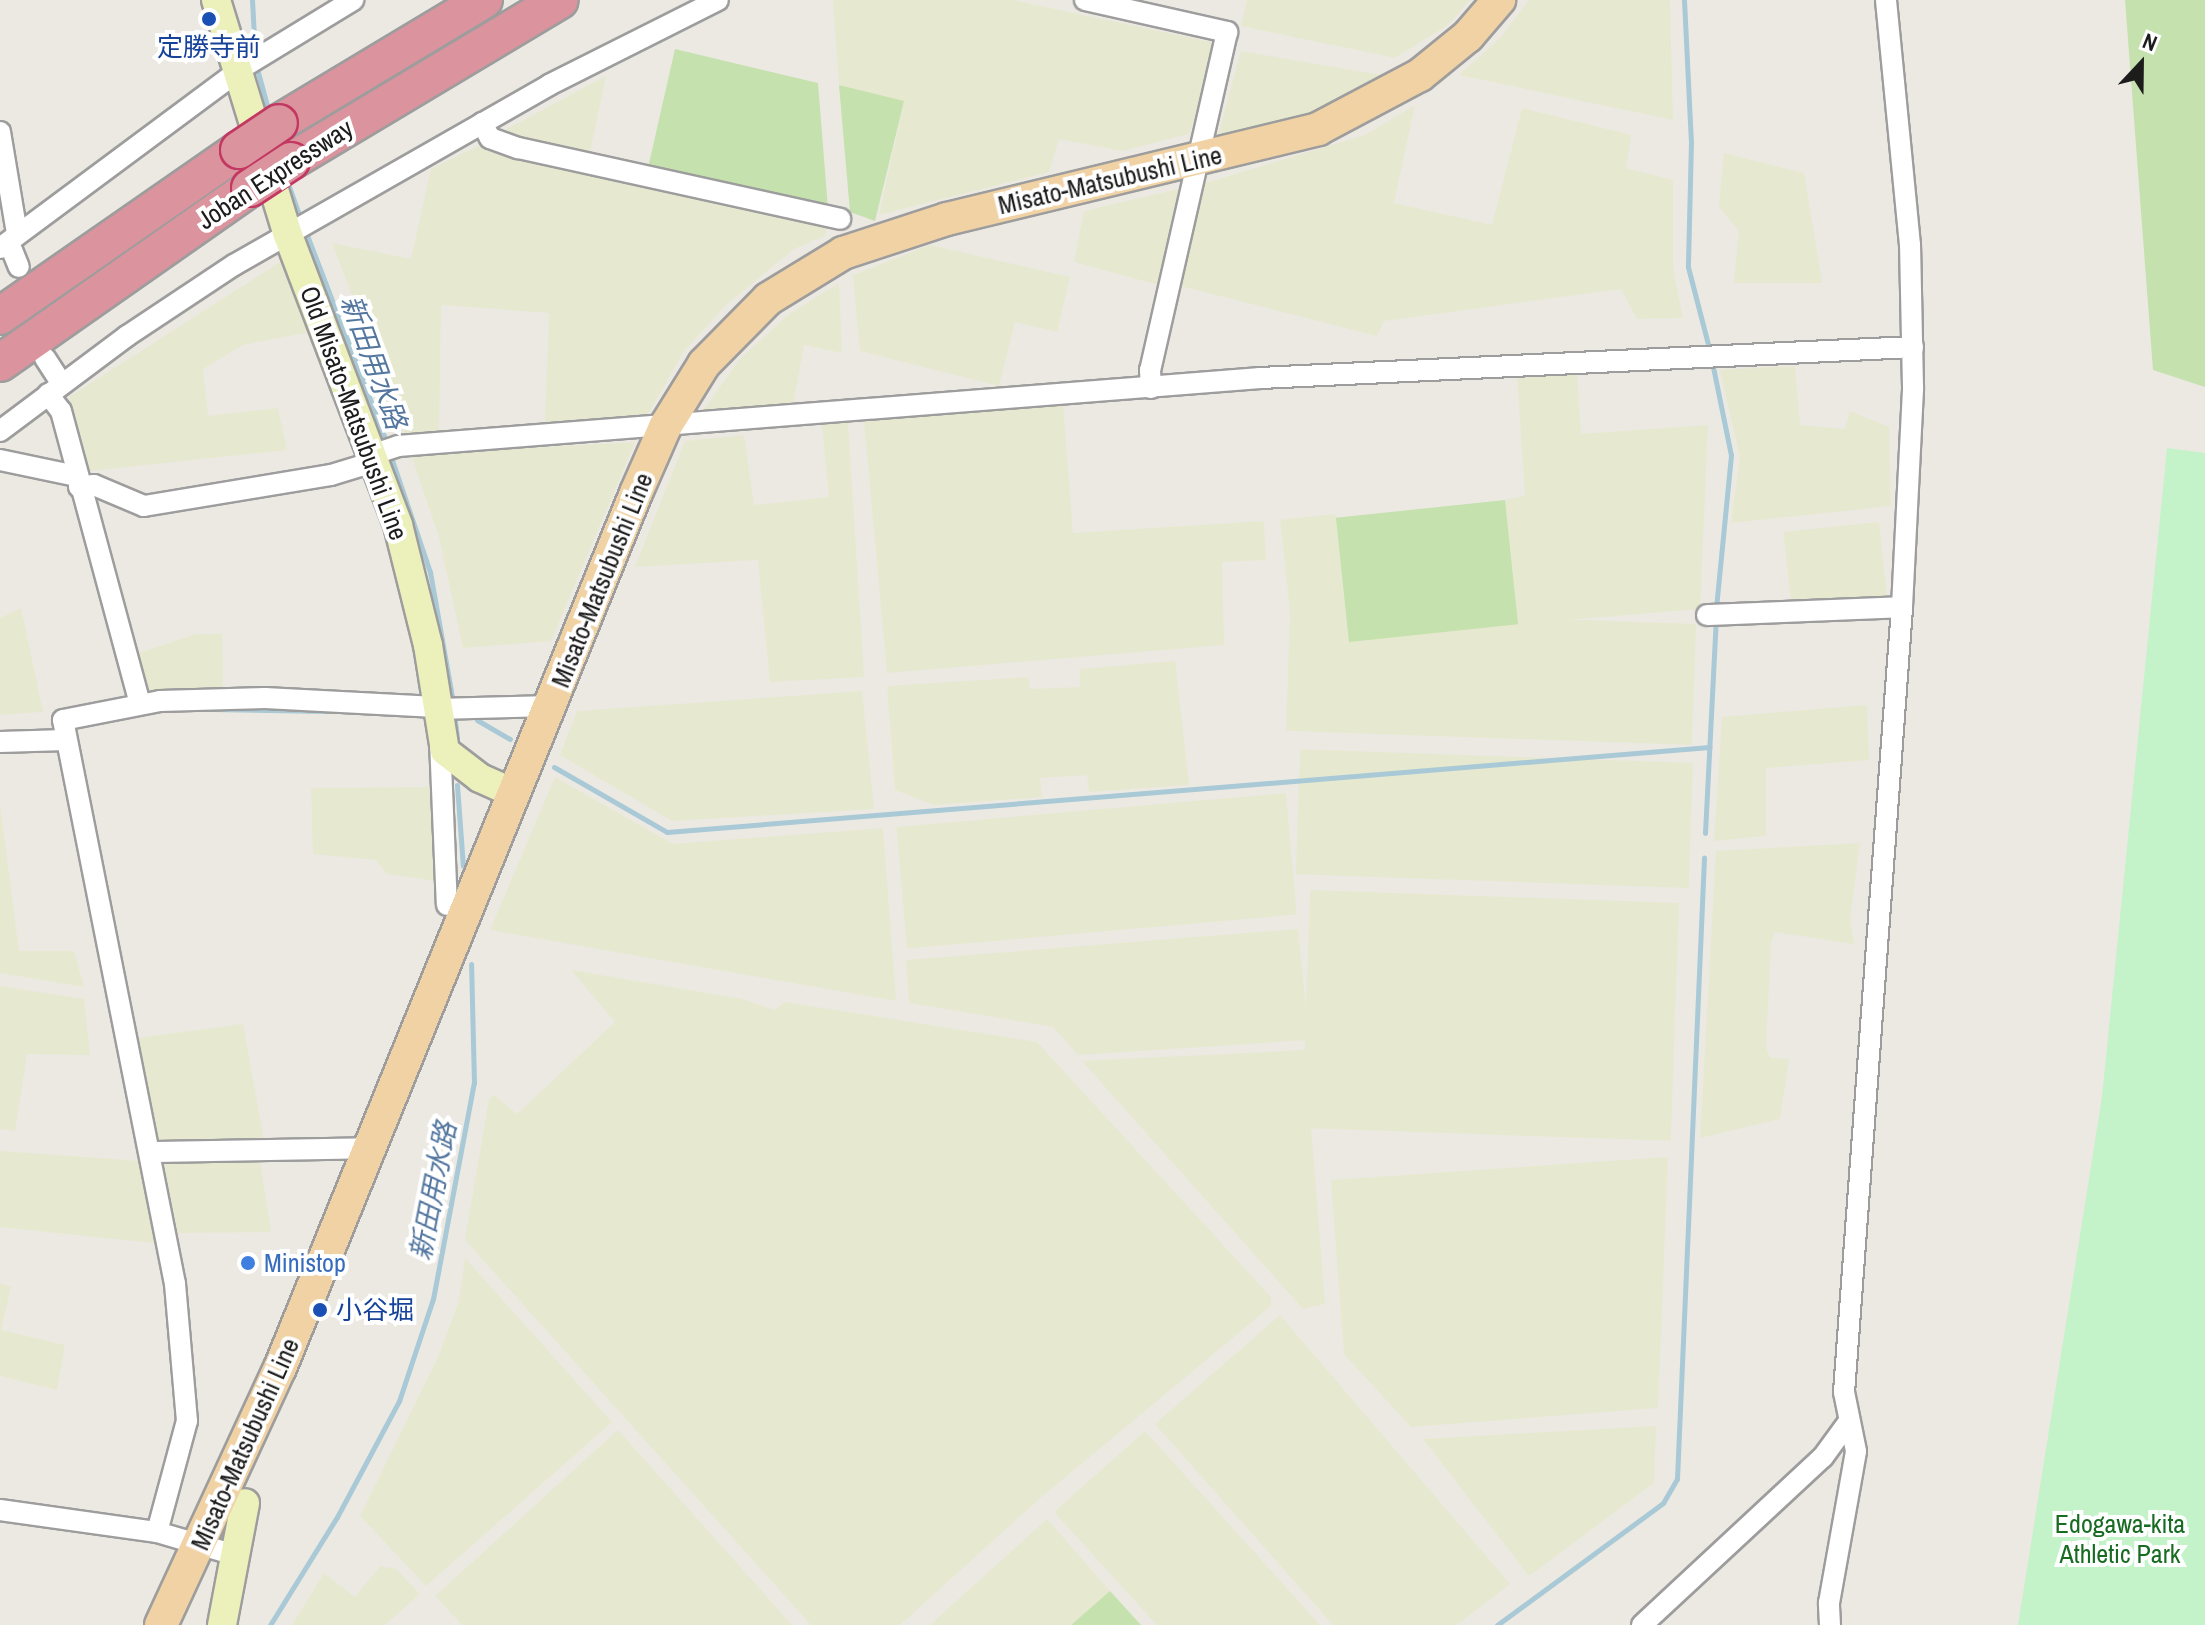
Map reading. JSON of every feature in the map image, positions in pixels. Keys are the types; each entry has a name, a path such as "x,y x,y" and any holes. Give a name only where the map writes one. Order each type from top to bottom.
{"highway":[{"name":"Joban Expressway","path":"0,316 279,123 484,0"},
{"name":"Joban Expressway","path":"0,363 291,161 560,0"}],"main road":[{"name":"Misato-Matsubushi Line","path":"161,1625 200,1544 372,1148 665,427 732,331 796,279 843,253 947,219 1318,129 1382,99 1468,36 1499,0"}],"street":[{"name":"Old Misato-Matsubushi Line","path":"216,0 250,65 300,229 383,454 416,590 437,716 454,762 516,794"},
{"path":"12,250 250,65 353,0"},
{"path":"0,431 127,336 300,229 482,123 718,0"},
{"path":"1085,0 1227,32 1150,370 1151,388"},
{"path":"1823,1625 1856,1451 1847,1424 1844,1392 1902,607 1913,347 1909,231 1886,0"},
{"path":"482,123 490,138 518,148 840,219"},
{"path":"0,132 12,250"},
{"path":"0,460 94,485 144,506 331,475 383,454 665,427 1418,369 1703,361 1913,347"},
{"path":"45,358 140,703"},
{"path":"1707,615 1902,607"},
{"path":"157,1532 187,1421 175,1284 152,1152 63,720 140,703 265,698 437,716 465,709 551,706"},
{"path":"437,716 447,905"},
{"path":"0,742 66,740"},
{"path":"152,1152 372,1148"},
{"path":"1642,1625 1823,1457 1847,1424"},
{"path":"222,1625 245,1503"},
{"path":"0,1510 157,1532 235,1555"},
{"path":"1829,1603 1830,1625"}],"green space":[{"path":"833,0 1013,0 1220,44 1189,134 1122,151 1059,139 1049,172 879,215 904,102 839,85"},
{"path":"1247,0 1470,0 1448,25 1395,58 1241,26"},
{"path":"1529,0 1670,0 1673,120 1459,75 1500,38"},
{"path":"2125,0 2205,0 2205,387 2153,370"},
{"path":"675,49 818,83 828,209 648,168"},
{"path":"1241,51 1387,76 1314,113 1217,140"},
{"path":"606,76 589,157 509,137 507,129"},
{"path":"839,85 904,101 875,221 850,212"},
{"path":"1415,105 1394,203 1492,225 1522,108 1631,135 1626,168 1673,180 1673,268 1683,318 1637,319 1621,289 1384,321 1377,336 1177,285 1199,185 1365,135"},
{"path":"478,146 827,227 825,236 794,249 726,305 684,351 646,418 545,425 549,313 441,305 439,434 406,436 332,243 411,259 431,169"},
{"path":"1724,153 1804,173 1822,283 1734,283 1739,231 1719,207"},
{"path":"1183,188 1162,281 1155,284 1074,262 1084,211"},
{"path":"930,245 1070,277 1057,332 1015,322 999,386 860,351 853,275"},
{"path":"285,259 310,332 243,345 203,369 208,416 278,408 287,450 89,471 69,397"},
{"path":"839,283 842,353 804,345 793,406 699,416 740,359 788,315"},
{"path":"1795,366 1800,425 1845,429 1850,411 1889,427 1891,506 1731,523 1740,457 1720,370"},
{"path":"1577,371 1581,434 1708,425 1700,609 1518,624 1505,500 1525,496 1517,375"},
{"path":"1063,405 1073,533 1264,521 1266,560 1222,562 1224,645 887,673 864,420"},
{"path":"848,422 864,677 770,682 758,560 635,567 685,441 744,435 754,505 829,497 822,424"},
{"path":"635,442 551,641 463,648 439,537 411,455"},
{"name":"Edogawa-kita Athletic Park","path":"2167,448 2205,453 2205,1625 2018,1625 2102,1097"},
{"path":"1505,500 1518,624 1349,642 1336,518"},
{"path":"1336,514 1349,637 1293,643 1280,520"},
{"path":"1879,522 1887,597 1791,607 1784,532"},
{"path":"21,608 43,712 0,715 0,618"},
{"path":"1290,610 1696,624 1692,745 1286,731"},
{"path":"196,634 222,634 223,691 143,696 133,655"},
{"path":"1175,661 1189,785 1089,792 1087,775 1040,778 1042,797 934,805 895,790 887,686 1028,677 1030,689 1080,687 1080,669"},
{"path":"862,691 874,809 672,821 560,755 577,711"},
{"path":"1867,705 1869,760 1766,768 1766,836 1714,841 1722,717"},
{"path":"1300,749 1693,763 1689,888 1296,874"},
{"path":"555,777 673,844 883,828 896,1001 490,930"},
{"path":"431,787 435,881 387,874 376,860 313,854 311,788"},
{"path":"1286,793 1297,915 907,949 896,827"},
{"path":"0,805 19,951 74,951 84,987 0,973"},
{"path":"1860,843 1850,919 1854,944 1775,932 1771,942 1766,1046 1770,1058 1789,1059 1780,1119 1700,1138 1716,851"},
{"path":"1310,890 1679,903 1671,1141 1302,1128"},
{"path":"1298,929 1309,1040 1078,1055 1053,1027 909,1003 906,960"},
{"path":"571,970 743,999 774,1010 785,1002 1037,1042 1271,1297 1271,1306 1038,1500 900,1625 811,1625 465,1240 489,1099 494,1095 517,1114 615,1022"},
{"path":"0,986 84,999 90,1055 27,1054 15,1131 0,1129"},
{"path":"243,1024 264,1141 159,1143 138,1038"},
{"path":"1305,1050 1325,1304 1303,1309 1082,1061"},
{"path":"0,1151 142,1161 162,1244 0,1227"},
{"path":"1668,1157 1658,1408 1411,1427 1344,1354 1331,1180"},
{"path":"260,1160 271,1232 178,1233 163,1162"},
{"path":"465,1258 612,1422 426,1586 360,1516 438,1357 459,1301"},
{"path":"0,1283 11,1287 1,1330 65,1345 57,1390 0,1376"},
{"path":"1280,1315 1510,1584 1457,1625 1333,1625 1155,1424"},
{"path":"1656,1426 1654,1483 1529,1576 1423,1439"},
{"path":"618,1430 792,1625 462,1625 435,1596"},
{"path":"1145,1431 1320,1625 1157,1625 1054,1512"},
{"path":"1047,1519 1110,1591 1071,1625 930,1625"},
{"path":"380,1566 396,1569 420,1594 385,1625 292,1625 324,1573 355,1597"},
{"path":"1110,1591 1141,1625 1071,1625"}],"waterway":[{"name":"新田用水路","path":"252,0 255,55"},
{"path":"1684,0 1691,141 1688,267 1710,352"},
{"name":"新田用水路","path":"256,65 269,113"},
{"name":"新田用水路","path":"287,181 301,220"},
{"name":"新田用水路","path":"305,230 387,444"},
{"path":"1712,362 1731,455 1716,609"},
{"name":"新田用水路","path":"390,454 430,572 453,703"},
{"path":"1705,833 1716,619"},
{"path":"213,709 327,711"},
{"name":"新田用水路","path":"454,713 457,738"},
{"path":"477,720 510,739"},
{"path":"554,767 667,832 1710,747"},
{"name":"新田用水路","path":"457,785 463,866"},
{"path":"1497,1625 1663,1503 1677,1479 1704,858"},
{"name":"新田用水路","path":"270,1625 337,1517 399,1401 433,1299 474,1083 471,964"}],"place":[{"name":"定勝寺前","path":"209,19"},
{"name":"Ministop","path":"248,1263"},
{"name":"小谷堀","path":"320,1310"}]}
